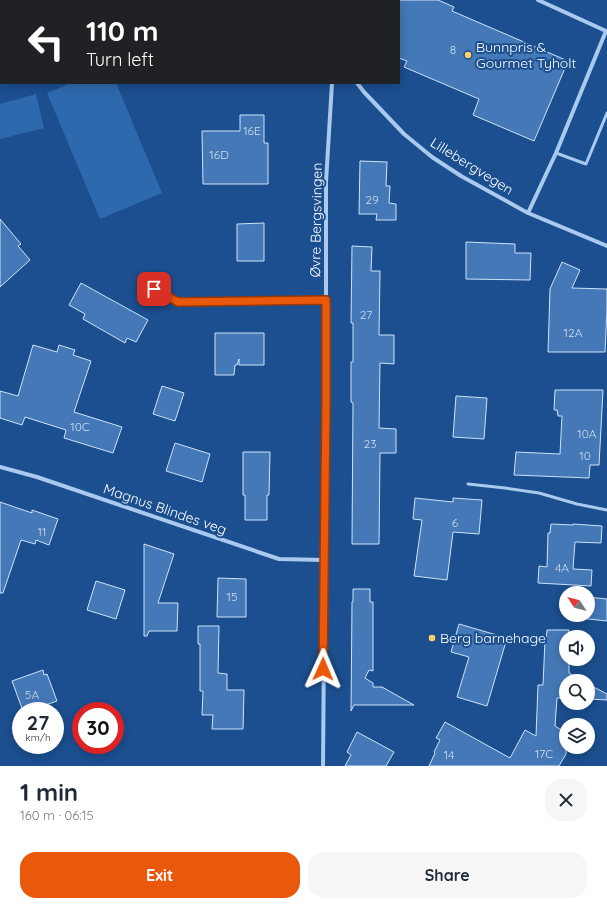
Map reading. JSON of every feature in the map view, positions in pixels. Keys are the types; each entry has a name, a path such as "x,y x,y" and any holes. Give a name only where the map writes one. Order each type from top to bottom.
{"street":[{"path":"528,213 556,153 606,31 538,0"},
{"name":"Øvre Bergsvingen","path":"323,766 326,182 332,84"},
{"name":"Lillebergvegen","path":"358,84 404,134 432,157 461,176 528,213 607,246"},
{"name":"Magnus Blindes veg","path":"0,467 37,477 279,559 324,560"}],"lane":[{"path":"556,153 586,164 607,113"},
{"path":"142,282 178,302 326,300"},
{"path":"468,484 539,493 577,504 607,510"}],"shaded area":[{"path":"69,84 116,84 162,193 100,219 47,93"},
{"path":"36,94 44,128 0,139 0,104"}],"building":[{"path":"400,0 438,0 454,7 452,11 568,61 534,141 473,115 479,99 404,67 407,61 400,58"},
{"path":"240,115 264,115 264,143 268,143 268,184 203,184 202,131 240,131"},
{"path":"360,161 387,162 386,186 390,186 389,203 396,204 396,220 376,220 377,214 359,214"},
{"path":"0,219 21,244 18,246 30,260 0,287"},
{"path":"264,223 264,261 237,261 237,224"},
{"path":"466,242 515,244 515,253 531,253 530,280 466,279"},
{"path":"352,246 372,247 371,271 380,271 379,335 394,335 394,364 380,363 379,428 396,429 396,453 380,453 379,544 352,544"},
{"path":"562,262 580,270 572,288 607,289 605,352 548,352 550,289"},
{"path":"81,283 148,320 136,342 127,338 125,343 83,319 85,314 69,305"},
{"path":"215,333 264,333 264,365 239,365 239,359 237,365 235,365 234,375 215,375"},
{"path":"33,345 57,352 59,345 75,350 73,355 91,361 74,412 122,427 113,453 64,438 66,430 25,417 22,425 0,418 0,391 18,396"},
{"path":"162,386 184,393 175,421 153,414"},
{"path":"555,390 603,390 599,465 590,465 589,478 514,475 516,452 560,454 562,416 558,416 557,410 554,410"},
{"path":"456,396 487,398 484,439 453,437"},
{"path":"175,443 210,454 202,482 166,471"},
{"path":"243,452 270,452 267,520 245,520 245,495 243,495"},
{"path":"415,498 453,502 453,498 482,500 479,534 453,532 447,580 414,576 422,520 413,519"},
{"path":"0,502 32,513 32,510 58,519 49,545 36,540 35,544 21,540 3,593 0,593"},
{"path":"551,524 602,526 601,543 575,542 573,569 592,570 591,586 538,583 539,566 547,567 548,533 550,533"},
{"path":"144,544 174,554 158,603 178,603 177,631 149,631 147,636 144,636"},
{"path":"218,578 246,579 246,617 217,617"},
{"path":"96,581 125,590 116,619 87,610"},
{"path":"353,589 370,589 370,602 373,602 373,671 369,670 365,678 373,683 373,687 382,687 414,705 354,705 351,711"},
{"path":"595,598 607,599 607,621 595,620"},
{"path":"459,624 507,638 487,706 457,697 469,657 451,652"},
{"path":"198,626 219,626 218,673 227,674 227,690 244,690 243,729 212,729 213,715 202,715 203,691 200,691 200,644 198,644"},
{"path":"547,630 559,630 559,666 569,666 569,673 571,674 559,674 559,698 557,698 555,726 559,729 559,754 566,754 559,766 429,766 440,740 436,738 445,722 510,758 525,730 536,736 538,685 543,685"},
{"path":"43,670 44,675 47,674 57,701 20,702 12,681"},
{"path":"595,688 607,694 607,700 595,699"},
{"path":"357,732 394,752 386,766 345,766 351,755 347,752"}],"place":[{"name":"Bunnpris & Gourmet Tyholt","path":"468,55"},
{"name":"Berg barnehage","path":"432,638"}],"route":[{"path":"154,289 178,302 326,300 323,669"}]}
